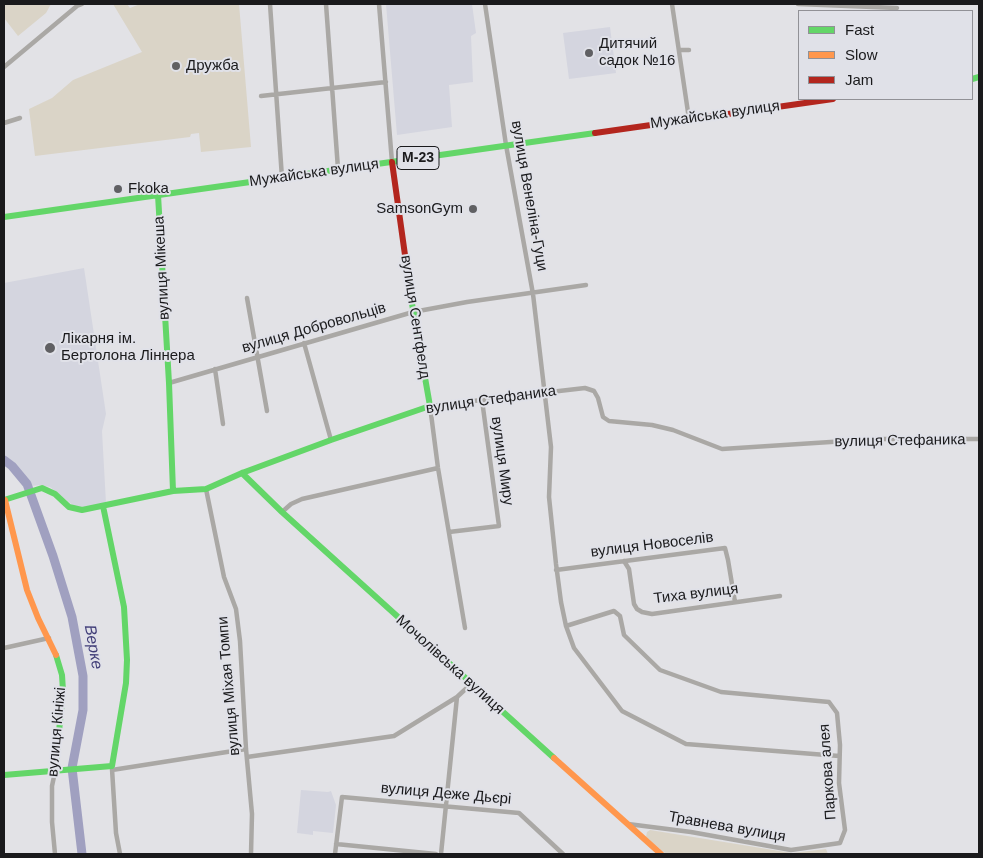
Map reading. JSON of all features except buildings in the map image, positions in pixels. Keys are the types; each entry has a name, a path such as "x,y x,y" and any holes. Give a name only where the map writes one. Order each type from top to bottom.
{"main road":[{"name":"Мужайська вулиця","path":"4,217 826,100"},
{"name":"вулиця Сентфелд","path":"392,162 413,312 430,406"},
{"name":"вулиця Мікеша","path":"158,195 173,490"},
{"name":"вулиця Стефаника","path":"5,500 42,488 49,490 74,510 82,510 173,490 206,489 242,473 331,440 430,406"},
{"name":"Мочолівська вулиця","path":"242,473 282,512 471,684 661,854"},
{"name":"вулиця Кініжі","path":"5,500 27,590 38,618 55,651 62,675 63,691 55,772"},
{"path":"4,775 55,772 68,769 112,768 126,682 127,660 124,607 103,506"}],"street":[{"path":"4,67 77,6 82,4"},
{"path":"270,4 282,178"},
{"path":"326,4 338,169"},
{"name":"вулиця Сентфелд","path":"379,4 392,162"},
{"name":"вулиця Венеліна-Гуци","path":"485,4 506,145 533,294 551,447 549,497 556,570 566,626 574,648 622,711 686,744 839,756"},
{"path":"672,4 689,119"},
{"path":"798,4 897,8"},
{"path":"679,50 689,50"},
{"path":"261,96 386,82"},
{"path":"4,123 20,118"},
{"name":"вулиця Добровольців","path":"169,383 413,312 467,302 586,285"},
{"path":"247,298 267,411"},
{"path":"304,343 331,440"},
{"path":"215,369 223,424"},
{"name":"вулиця Стефаника","path":"430,406 590,388 598,398 603,417 608,420 652,425 673,430 722,448 877,439 979,439"},
{"name":"вулиця Миру","path":"449,532 498,526 482,400"},
{"name":"вулиця Сентфелд","path":"430,406 438,468 465,628"},
{"path":"282,512 291,504 302,499 438,468"},
{"name":"вулиця Міхая Томпи","path":"206,489 224,577 236,609 240,640 246,749 252,814 251,854"},
{"name":"вулиця Новоселів","path":"556,570 724,548 728,560 735,602"},
{"name":"Тиха вулиця","path":"624,561 629,569 634,604 642,612 652,614 780,596"},
{"name":"Паркова алея","path":"566,626 614,611 620,616 624,635 660,670 721,692 829,702 837,713 840,783 845,830"},
{"path":"4,648 49,638"},
{"path":"247,757 394,736 457,697 471,684"},
{"path":"441,854 457,697"},
{"path":"120,854 116,833 112,768 246,749"},
{"name":"вулиця Кініжі","path":"55,772 52,786 52,822 55,854"},
{"name":"вулиця Деже Дьєрі","path":"336,844 342,797 519,813 564,854"},
{"name":"Травнева вулиця","path":"626,824 691,832 791,850 840,843 845,830"},
{"path":"335,854 336,844 436,854"}],"shaded area":[{"path":"4,4 51,4 46,13 18,36 4,18"},
{"name":"Дружба","path":"113,4 127,4 130,8 140,4 239,4 251,147 201,152 199,133 191,134 190,137 35,156 29,109 52,98 73,80 142,52"},
{"path":"386,4 472,4 476,33 471,36 473,82 449,85 452,127 397,135"},
{"name":"Дитячий садок №16","path":"610,27 616,73 569,79 563,33"},
{"name":"Лікарня ім. Бертолона Ліннера","path":"84,268 106,414 102,431 106,503 75,507 50,487 41,485 31,486 14,463 4,456 4,283"},
{"path":"301,790 331,791 336,805 333,833 313,831 313,835 297,833"},
{"path":"650,830 792,853 826,849 828,854 666,854 646,837 647,832"}],"waterway":[{"name":"Верке","path":"4,460 12,466 27,484 53,556 72,617 83,676 83,710 72,768 82,854"}],"traffic: fast":[{"path":"973,79 979,77"},
{"path":"4,217 595,133"},
{"path":"158,195 173,491"},
{"path":"4,500 42,488 55,494 69,507 82,510 173,491 206,489 242,473 331,440 430,406 411,298"},
{"path":"242,473 282,512 554,758"},
{"path":"4,775 112,766 126,683 127,660 124,607 103,506"},
{"path":"55,772 63,691 62,675 56,655"}],"traffic: slow":[{"path":"5,500 27,590 56,655"},
{"path":"554,758 661,854"}],"traffic: jam":[{"path":"595,133 826,100"},
{"path":"392,162 411,298"}],"place":[{"name":"Дитячий садок №16","path":"589,53"},
{"name":"Дружба","path":"176,66"},
{"name":"Fkoka","path":"118,189"},
{"name":"SamsonGym","path":"473,209"},
{"name":"Лікарня ім. Бертолона Ліннера","path":"50,348"}]}
